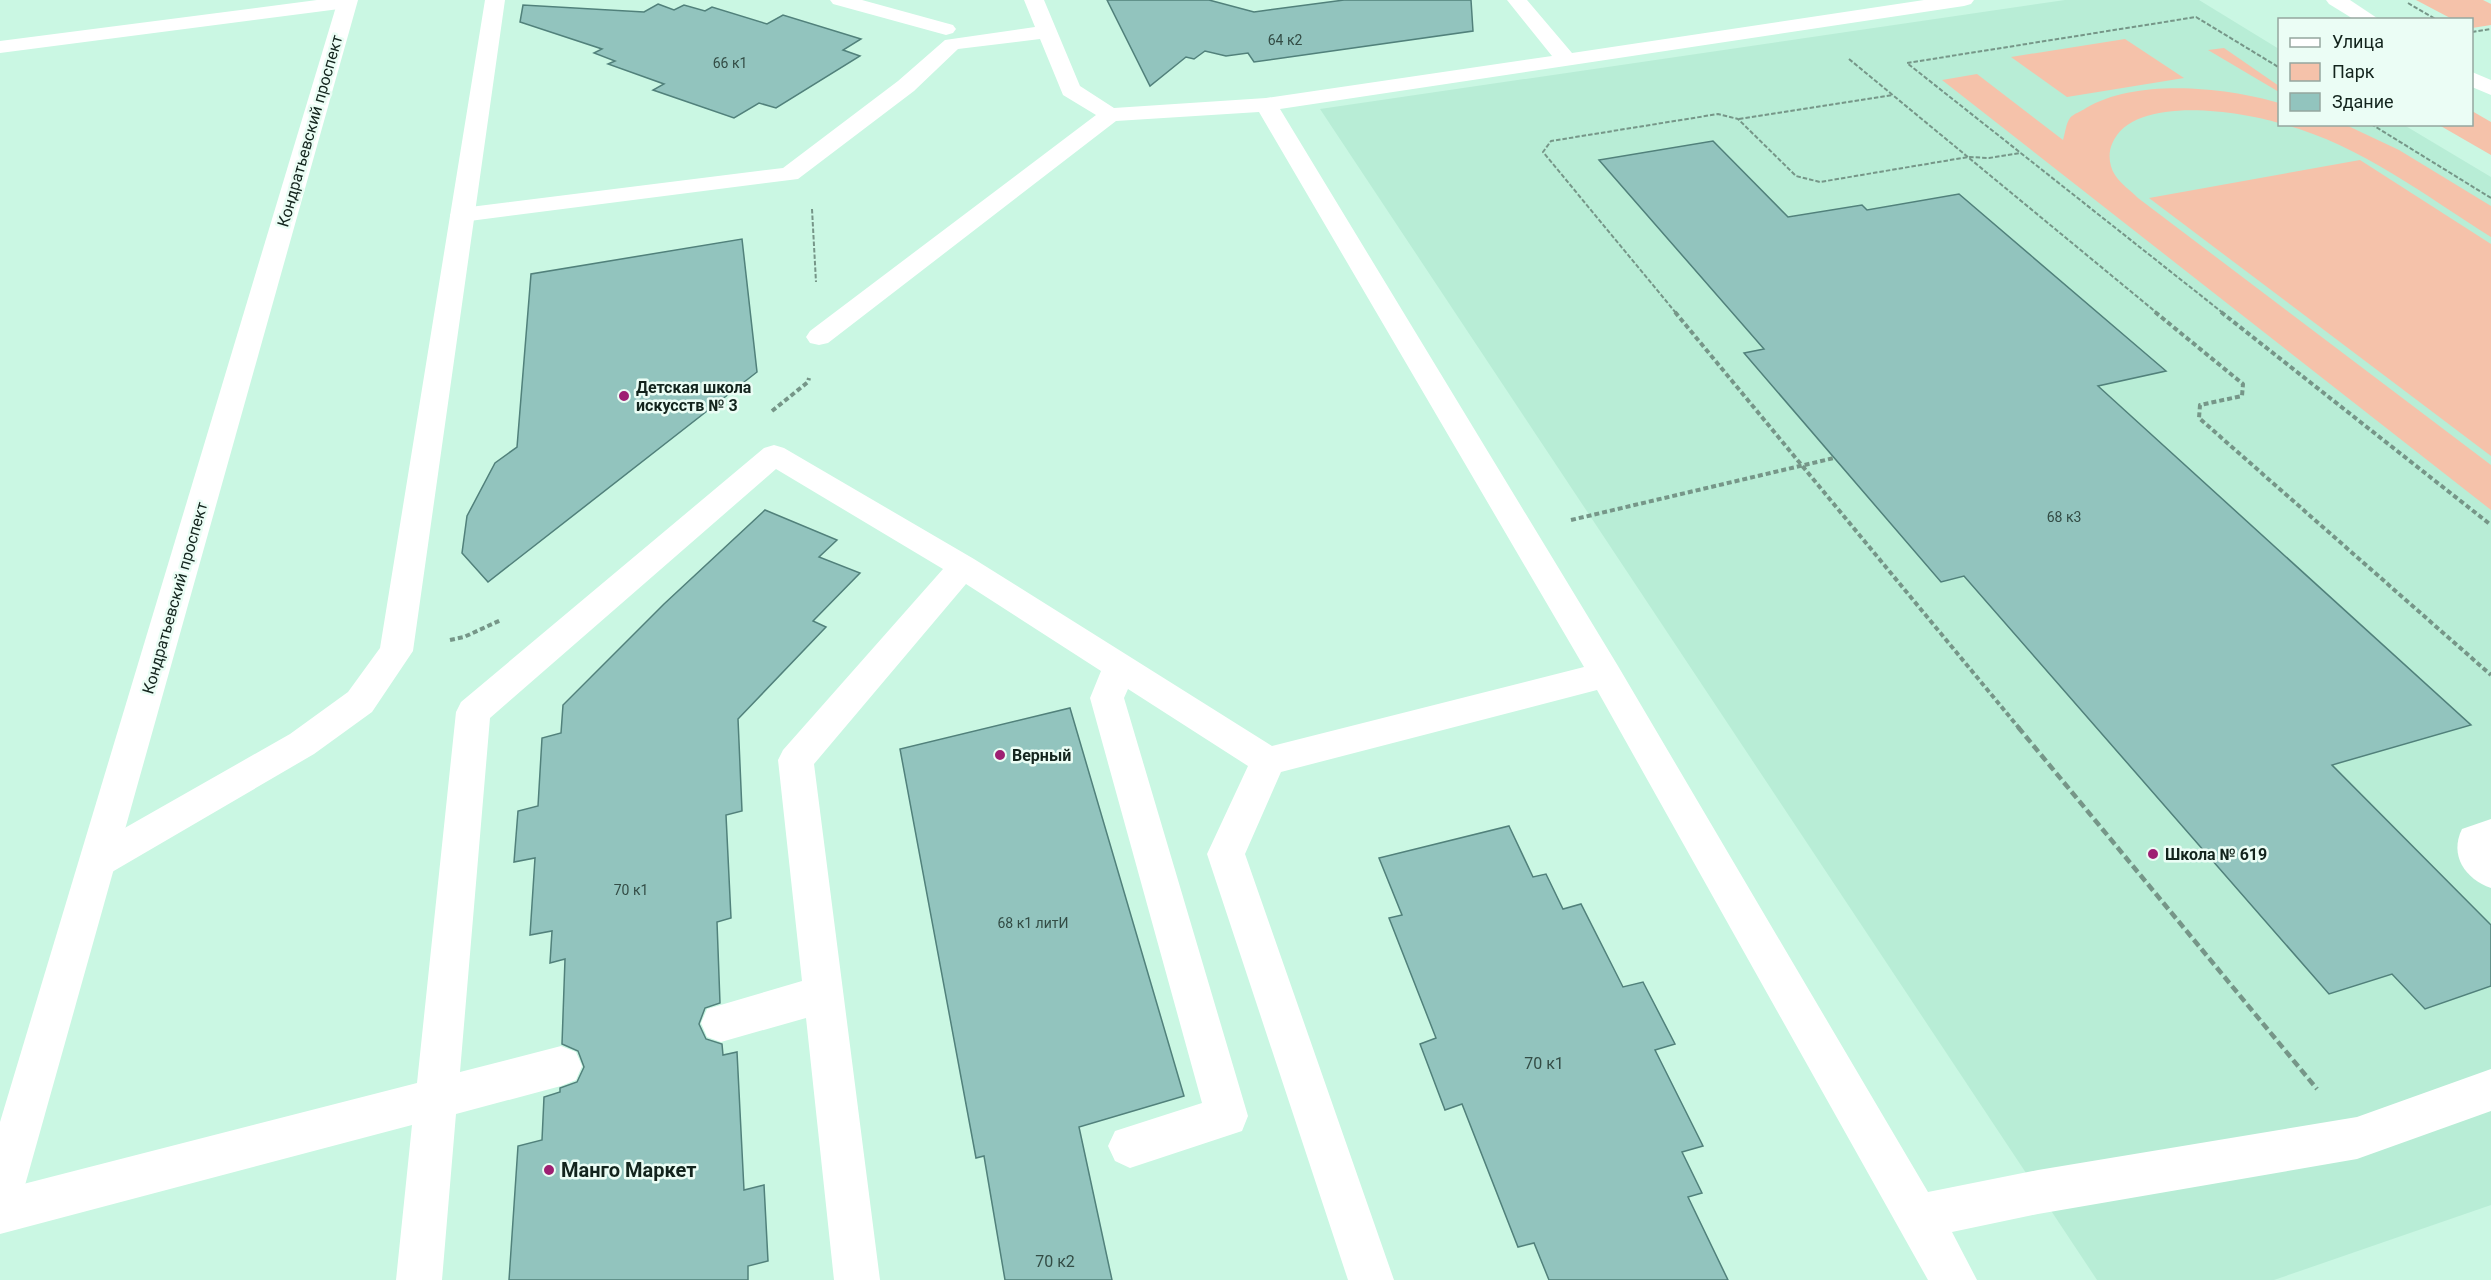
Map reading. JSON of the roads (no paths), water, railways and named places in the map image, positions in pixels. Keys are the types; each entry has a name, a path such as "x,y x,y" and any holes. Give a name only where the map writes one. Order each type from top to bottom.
{"street":[{"path":"99,861 302,744 360,702 396,651 495,0"},
{"path":"840,0 949,36 1047,32"},
{"path":"1034,0 1071,90 1110,116"},
{"path":"1517,0 1567,60"},
{"path":"819,337 1110,116 1266,105 1964,0"},
{"path":"2336,0 2367,18"},
{"path":"0,47 348,1"},
{"name":"Кондратьевский проспект","path":"0,1196 348,1"},
{"path":"939,10 949,36"},
{"path":"462,215 789,174 906,86 949,36"},
{"path":"2473,79 2491,89"},
{"path":"1266,105 1606,675 1954,1280"},
{"path":"419,1280 473,712 774,455 963,567 1268,761 1606,675"},
{"path":"857,1280 796,760 963,567"},
{"path":"1120,666 1107,698 1227,1116 1130,1146"},
{"path":"1268,761 1226,854 1371,1280"},
{"path":"2491,835 2475,840 2476,857 2491,872"},
{"path":"721,1023 824,994"},
{"path":"0,1212 561,1066"},
{"path":"1918,1217 2038,1192 2357,1138 2491,1090"}],"place":[{"name":"Детская школа искусств № 3","path":"624,396"},
{"name":"Верный","path":"1000,755"},
{"name":"Школа № 619","path":"2153,854"},
{"name":"Манго Маркет","path":"549,1170"}]}
